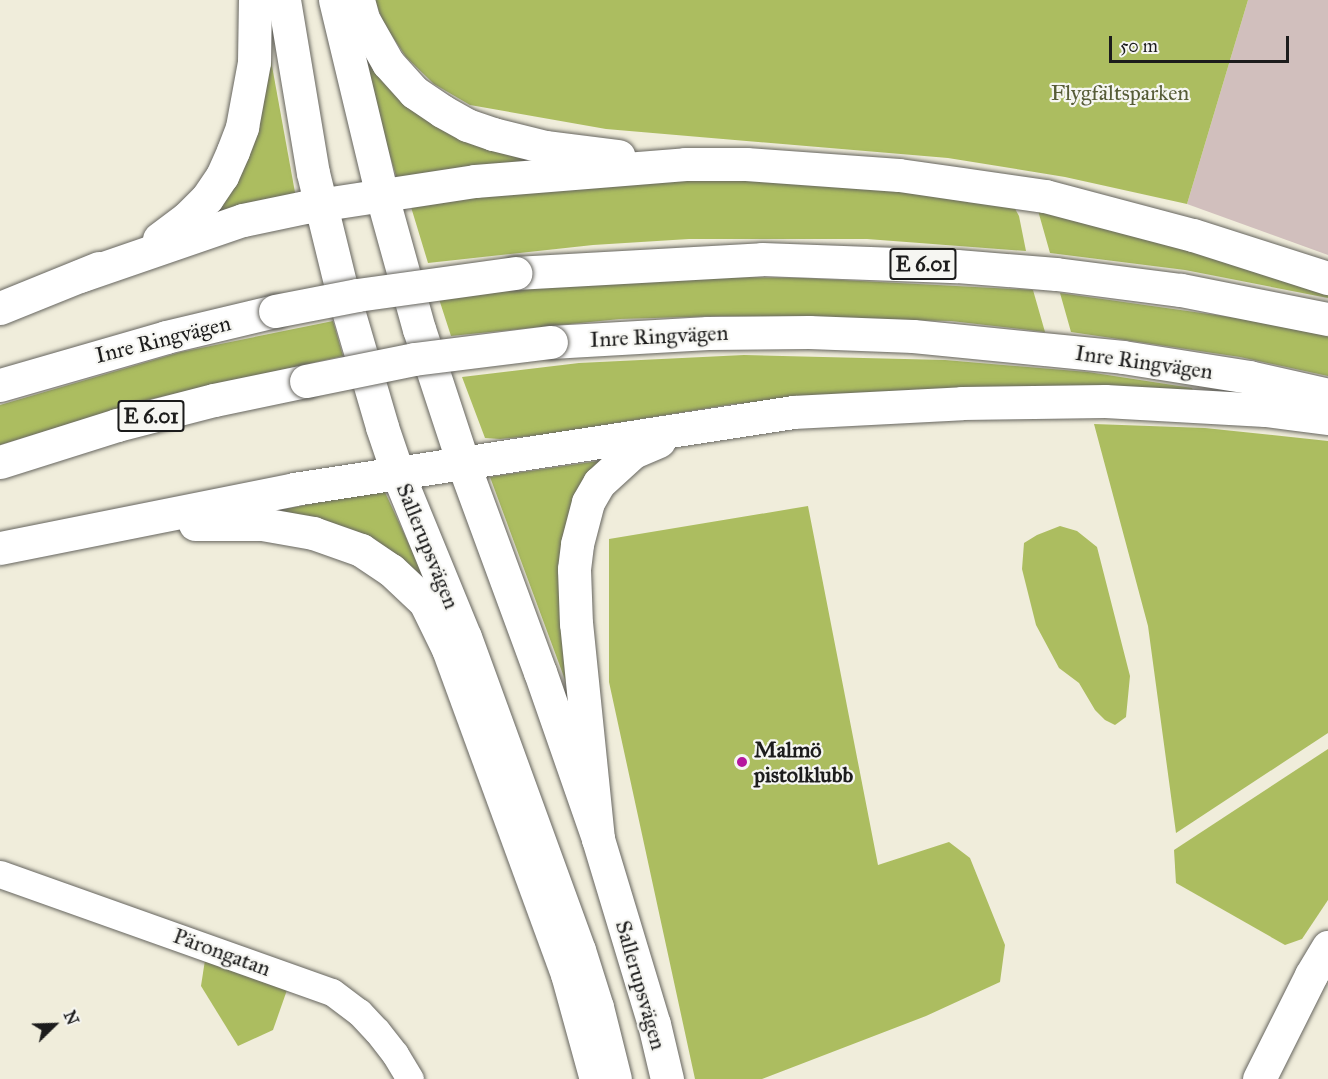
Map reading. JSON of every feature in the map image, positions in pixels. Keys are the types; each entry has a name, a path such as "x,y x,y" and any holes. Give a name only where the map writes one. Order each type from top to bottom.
{"main road":[{"path":"0,308 134,253 163,237 207,198 222,176 242,127 254,62 255,0"},
{"name":"Sallerupsvägen","path":"284,0 321,205 353,327 398,474 465,637 579,950 597,1007 615,1079"},
{"name":"Sallerupsvägen","path":"335,0 382,196 419,328 462,463 540,672 598,839 651,1014 667,1079"},
{"path":"358,0 363,19 388,63 414,92 467,124 493,134 545,147 685,164"},
{"path":"80,276 243,220 321,205 475,181 685,164 746,164 828,168 899,175 1045,196 1193,235 1328,278"},
{"name":"Inre Ringvägen","path":"0,385 166,337 275,311 357,295 515,273 762,259 957,266 1056,274 1181,290 1328,320"},
{"name":"Inre Ringvägen","path":"0,462 117,425 214,400 414,359 551,342 765,332 913,336 1123,357 1250,377 1328,395"},
{"path":"0,548 294,489 803,411 1025,400 1153,402 1328,418"},
{"path":"598,839 576,624 574,569 581,521 588,502 599,483 633,452 721,422"},
{"path":"127,524 262,524 313,532 361,550 391,570 425,602 448,649 567,974 596,1079"},
{"path":"1259,1079 1311,975 1328,947"}],"street":[{"name":"Pärongatan","path":"0,874 332,992 358,1012 377,1031 395,1054 410,1079"}],"shaded area":[{"path":"1248,0 1328,0 1328,255 1187,204"}],"green space":[{"name":"Flygfältsparken","path":"375,0 1248,0 1187,204 1065,177 948,158 606,129 470,105 434,84 406,57 383,22"},
{"path":"357,30 377,64 556,163 398,182 379,120"},
{"path":"268,44 296,198 202,219"},
{"path":"792,179 1012,203 1019,216 1026,251 867,239 689,239 593,245 428,263 411,207 453,200 636,181"},
{"path":"1037,207 1328,290 1328,298 1185,270 1050,253"},
{"path":"706,277 803,278 1033,290 1045,332 951,321 721,316 620,319 451,336 439,299 523,289"},
{"path":"1060,293 1237,318 1328,336 1328,376 1240,357 1071,332"},
{"path":"333,321 343,356 147,400 0,445 0,405 181,352"},
{"path":"744,355 945,360 1088,372 1192,388 1194,393 824,398 733,404 549,434 500,439 485,438 462,377 579,363"},
{"path":"1094,424 1205,428 1328,441 1328,733 1176,833 1148,626"},
{"path":"605,460 595,473 574,704 490,477"},
{"path":"384,490 431,592 264,513"},
{"name":"Malmö pistolklubb","path":"808,506 878,865 949,842 970,858 1005,945 1000,982 926,1016 762,1079 695,1079 609,682 609,539"},
{"path":"1060,526 1077,531 1097,547 1130,676 1126,717 1115,725 1105,720 1095,710 1079,683 1059,668 1036,625 1022,569 1024,543"},
{"path":"1328,749 1328,900 1302,939 1285,945 1176,883 1174,850"},
{"path":"205,960 287,990 273,1030 238,1046 201,986"}],"place":[{"name":"Malmö pistolklubb","path":"742,762"}]}
